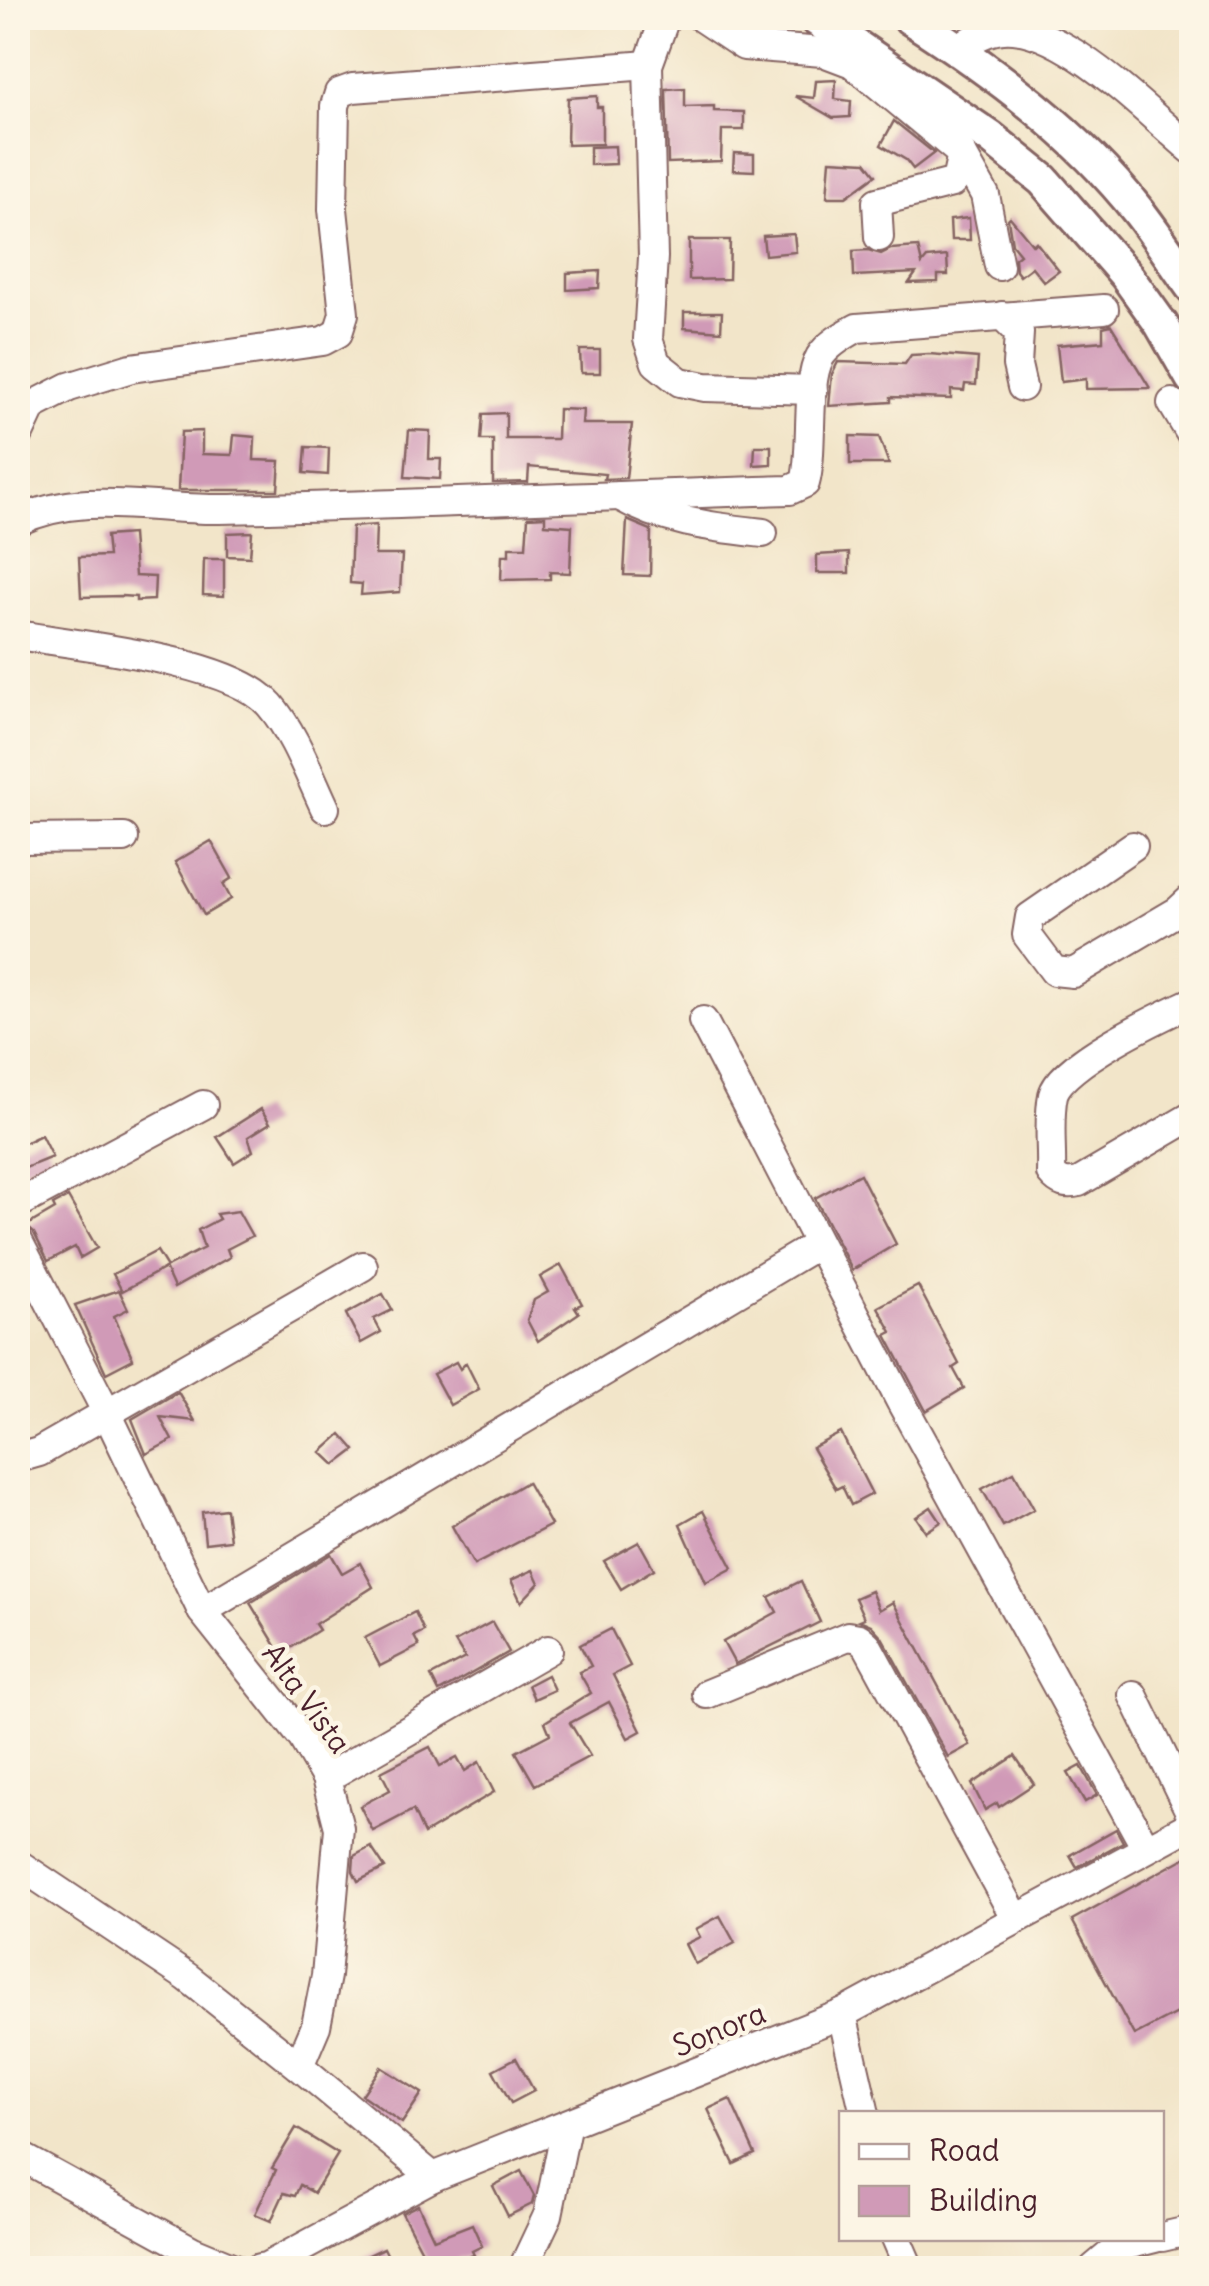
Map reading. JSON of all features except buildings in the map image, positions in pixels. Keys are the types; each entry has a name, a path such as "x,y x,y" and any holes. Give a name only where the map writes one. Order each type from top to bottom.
{"main road":[{"path":"815,18 991,138 1043,180 1162,324 1182,391"},
{"path":"910,18 1030,102 1137,209 1192,287"}],"street":[{"path":"665,18 648,65 653,256 648,339 656,363 680,382 705,387 813,390"},
{"path":"702,18 744,46 823,52 852,64 962,154 985,195 999,266"},
{"path":"957,48 994,30 1034,32 1072,50 1192,150"},
{"path":"18,436 32,406 68,387 131,368 323,341 338,332 344,314 333,210 335,106 339,93 353,88 648,65"},
{"path":"879,237 877,202 952,183 962,154"},
{"path":"18,521 52,507 99,502 216,509 790,490 805,483 819,359 839,338 857,328 1104,310"},
{"path":"1002,316 1018,333 1022,387"},
{"path":"1182,391 1192,436"},
{"path":"618,496 649,514 763,533"},
{"path":"18,635 201,670 253,689 288,734 324,808"},
{"path":"18,838 124,838"},
{"path":"1133,846 1030,918 1027,935 1054,971 1073,973 1178,912 1192,898"},
{"path":"1192,1002 1130,1031 1060,1080 1053,1094 1051,1173 1057,1181 1068,1185 1079,1182 1192,1116"},
{"path":"703,1021 901,1402 1146,1848"},
{"path":"18,1204 203,1104"},
{"name":"Alta Vista","path":"18,1241 202,1612 302,1738 326,1778 339,1828 326,1976 316,2026 299,2066"},
{"path":"202,1612 818,1244"},
{"path":"18,1458 39,1452 363,1266"},
{"path":"707,1694 848,1636 859,1638 867,1646 1015,1917"},
{"path":"326,1778 548,1650"},
{"path":"1133,1695 1192,1816"},
{"name":"Sonora","path":"258,2268 266,2268 433,2177 842,2014 1192,1824"},
{"path":"18,1864 187,1977 433,2177"},
{"path":"842,2014 864,2111"},
{"path":"523,2268 548,2214 566,2126"},
{"path":"18,2155 193,2260 234,2268"},
{"path":"1164,2237 1192,2230"},
{"path":"897,2241 909,2268"},
{"path":"1094,2268 1118,2247 1145,2241"}]}
